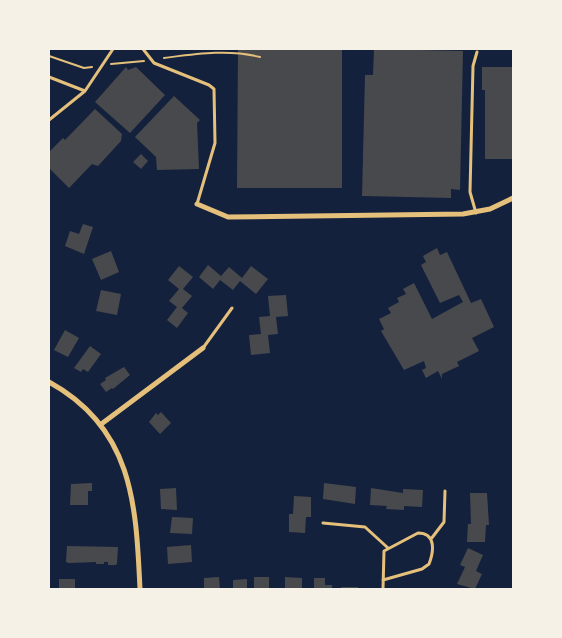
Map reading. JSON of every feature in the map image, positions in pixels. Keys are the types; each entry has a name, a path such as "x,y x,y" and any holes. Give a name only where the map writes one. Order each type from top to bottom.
{"street":[{"path":"197,204 228,217 476,213 513,198"},
{"path":"100,425 203,348"},
{"path":"49,382 76,400 100,425 122,460 128,479 136,520 140,589"}],"lane":[{"path":"49,120 85,91 113,49"},
{"path":"143,49 154,63 214,89 215,143 197,204"},
{"path":"476,213 470,192 473,66 477,52"},
{"path":"49,77 85,91"},
{"path":"203,348 232,308"},
{"path":"431,539 444,522 445,491"},
{"path":"323,523 365,527 388,548"},
{"path":"382,589 384,551 418,533 423,533 431,539 434,546 430,564 422,569 383,580"}],"path":[{"path":"238,54 260,57"}],"building":[{"path":"238,49 342,49 342,188 237,188"},
{"path":"374,49 463,51 460,190 451,189 451,198 362,196 365,75 373,75"},
{"path":"126,67 128,70 136,67 165,95 130,133 95,102"},
{"path":"482,67 513,67 513,159 485,159 485,90 482,90"},
{"path":"174,96 200,120 197,123 199,169 157,170 156,157 135,137"},
{"path":"95,109 122,134 121,141 98,166 92,164 69,188 49,168 49,149 50,151 63,138 65,140"},
{"path":"141,154 148,161 141,169 133,162"},
{"path":"83,224 93,227 84,254 65,246 70,231 79,234"},
{"path":"437,248 440,255 447,252 471,303 481,299 494,327 472,338 479,351 457,362 459,366 442,374 442,379 438,371 426,378 422,370 426,368 424,361 404,370 381,331 384,329 379,319 391,313 388,308 399,302 397,298 406,294 403,289 414,283 432,319 463,302 459,295 440,303 421,265 426,262 423,256"},
{"path":"111,251 119,272 101,280 92,259"},
{"path":"208,265 221,276 229,267 242,278 251,266 268,279 256,294 240,281 233,290 220,280 213,289 199,277"},
{"path":"179,266 193,277 183,289 192,296 182,308 188,313 177,328 167,320 177,307 169,301 179,289 168,280"},
{"path":"101,290 121,294 117,315 96,311"},
{"path":"286,295 288,316 276,317 278,334 268,335 270,353 251,355 249,335 261,334 259,317 270,316 268,296"},
{"path":"65,330 79,338 68,357 54,350"},
{"path":"90,346 101,354 88,372 83,369 81,372 74,368"},
{"path":"124,367 130,375 113,389 106,392 100,384 106,380 105,378"},
{"path":"161,412 171,423 160,434 149,422 156,413 158,415"},
{"path":"92,483 92,491 88,491 88,505 70,505 71,484"},
{"path":"324,483 356,487 355,504 323,499"},
{"path":"176,488 177,510 161,509 160,489"},
{"path":"371,488 403,493 403,489 423,490 422,507 404,506 404,510 386,509 387,506 370,505"},
{"path":"470,493 487,493 489,525 486,525 485,542 467,542 468,524 471,524"},
{"path":"294,496 311,497 311,517 306,517 305,533 289,532 289,514 293,514"},
{"path":"172,517 193,518 192,534 170,533"},
{"path":"191,545 192,562 168,564 167,547"},
{"path":"67,546 118,547 117,563 116,565 108,565 108,562 96,564 96,562 66,562"},
{"path":"468,548 483,555 476,571 482,574 475,589 457,584 465,567 460,565"},
{"path":"219,577 220,589 204,589 204,578"},
{"path":"254,577 269,577 269,589 254,589"},
{"path":"285,577 302,578 302,589 285,589"},
{"path":"314,578 325,578 325,585 332,585 332,589 314,589"},
{"path":"59,579 75,579 75,589 59,589"},
{"path":"247,579 247,589 233,589 233,580"},
{"path":"341,587 358,587 358,589 341,589"}]}
